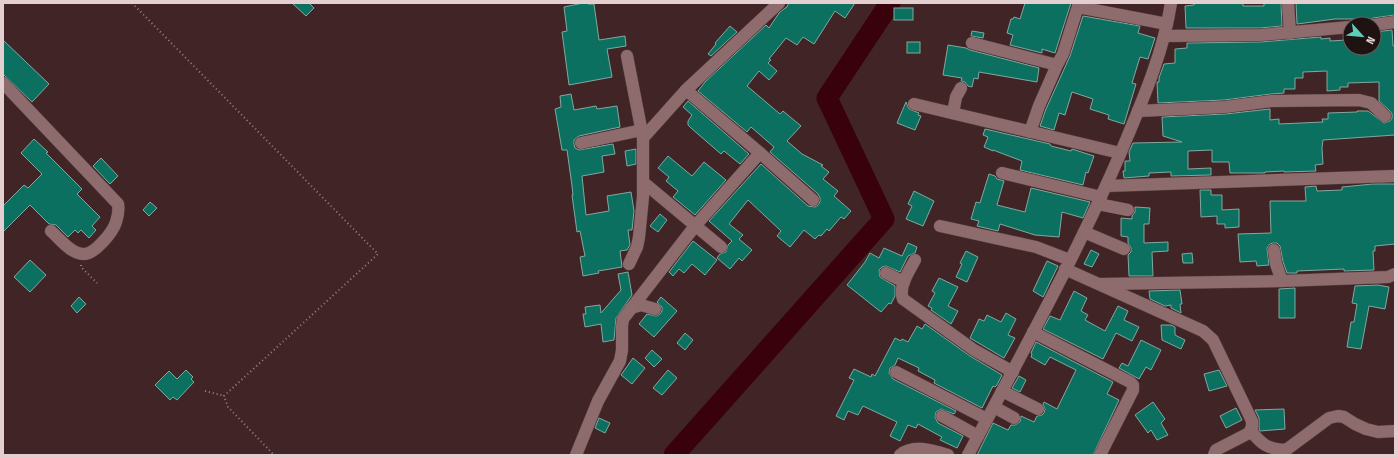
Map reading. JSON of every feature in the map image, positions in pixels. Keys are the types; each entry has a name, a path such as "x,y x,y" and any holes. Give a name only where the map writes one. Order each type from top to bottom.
{"street":[{"path":"581,143 642,134 686,90 780,3"},
{"path":"968,455 1013,372 1102,196 1138,111 1166,30 1171,3"},
{"path":"1288,3 1290,33"},
{"path":"1030,132 1039,106 1063,54 1079,5 1166,30 1260,35 1342,28"},
{"path":"1382,24 1395,22"},
{"path":"972,43 1057,65"},
{"path":"627,56 642,134 643,182 639,237 637,247 629,264"},
{"path":"3,83 118,204 119,212 116,224 104,240 92,252 83,254 73,251 51,231"},
{"path":"953,113 956,97 961,88"},
{"path":"686,90 760,152 813,200"},
{"path":"1138,111 1225,107 1272,101 1359,100 1371,103 1385,116"},
{"path":"914,104 1120,153"},
{"path":"576,455 598,401 620,361 622,350 623,318 696,226 760,152"},
{"path":"1002,173 1102,196 1128,210"},
{"path":"1102,196 1395,176"},
{"path":"643,182 721,247"},
{"path":"940,226 1036,247 1098,284 1209,335 1213,340 1252,422 1251,431 1260,442 1270,448 1286,450 1329,418 1338,416 1344,417 1366,429 1378,432 1395,431"},
{"path":"1084,232 1124,249"},
{"path":"1274,250 1276,264 1282,281"},
{"path":"915,260 904,282 901,294 903,299 909,305 974,350 1013,372"},
{"path":"886,274 904,282"},
{"path":"1098,284 1282,281 1388,277 1395,274"},
{"path":"631,308 636,305 641,305 654,309"},
{"path":"1033,332 1130,382 1133,385 1133,390 1100,455"},
{"path":"896,372 987,419"},
{"path":"1002,391 1038,409"},
{"path":"994,407 1014,418"},
{"path":"942,416 978,436"},
{"path":"1214,455 1216,450 1251,431"},
{"path":"900,455 906,450 922,448 948,455"}],"path":[{"path":"132,3 378,254 224,396"},
{"path":"83,254 81,267 97,283"},
{"path":"205,391 224,396"},
{"path":"224,396 228,407 274,455"}],"building":[{"path":"292,3 309,3 314,8 306,16"},
{"path":"583,3 594,4 599,40 625,36 626,46 607,49 612,77 569,85 562,32 567,31 564,7"},
{"path":"789,3 855,3 845,18 835,11 814,44 803,37 797,45 786,38 769,59 771,60 768,63 777,71 769,80 759,71 747,86 780,114 783,111 801,126 787,141 802,154 823,165 821,166 829,172 823,179 838,191 834,196 851,211 844,219 841,217 829,231 827,229 821,236 819,235 815,239 804,230 790,247 777,236 781,231 748,200 729,224 743,235 739,239 752,250 742,261 739,258 730,269 717,258 720,254 726,252 728,245 732,241 709,221 761,164 808,206 815,207 820,202 818,194 770,152 774,147 751,127 747,132 698,91 705,82 766,25 769,28 779,13 786,8"},
{"path":"1025,3 1071,3 1055,53 1042,49 1042,53 1010,45 1013,35 1007,33 1011,19 1014,17 1020,19"},
{"path":"1194,3 1243,3 1243,6 1264,6 1264,3 1281,3 1282,26 1260,28 1186,28 1185,6 1194,5"},
{"path":"1296,3 1395,3 1395,15 1382,17 1342,16 1342,19 1297,24"},
{"path":"894,8 913,8 913,20 894,20"},
{"path":"1083,16 1140,26 1138,33 1155,38 1148,59 1140,57 1132,83 1136,84 1124,124 1108,119 1109,115 1090,109 1093,99 1072,92 1065,115 1059,113 1054,130 1040,126 1070,56"},
{"path":"730,26 737,32 711,56 708,54 716,44 715,43"},
{"path":"1392,30 1393,46 1395,46 1395,135 1323,140 1323,164 1315,165 1316,171 1230,173 1229,162 1212,162 1212,150 1188,151 1188,169 1211,168 1211,175 1171,176 1171,172 1149,173 1149,176 1124,178 1123,171 1125,171 1125,161 1130,161 1129,152 1133,143 1182,142 1163,136 1162,117 1225,114 1270,109 1270,120 1279,119 1279,124 1323,122 1322,119 1328,119 1328,113 1357,111 1368,111 1384,123 1390,121 1392,118 1390,111 1379,101 1379,82 1348,83 1348,87 1340,87 1340,90 1327,91 1327,71 1303,72 1303,78 1295,78 1295,89 1284,89 1284,93 1224,100 1158,103 1157,82 1159,82 1164,64 1175,63 1175,49 1187,48 1187,43 1260,42 1321,37 1321,39 1330,38 1330,41 1342,40 1342,56 1382,56 1382,31"},
{"path":"972,31 984,33 983,38 971,36"},
{"path":"3,40 49,84 32,102 3,74"},
{"path":"907,42 920,42 920,53 907,53"},
{"path":"948,45 966,48 1039,68 1037,82 979,72 978,79 974,78 972,87 968,86 965,82 961,81 962,78 943,75"},
{"path":"571,94 574,110 596,106 597,109 617,106 620,127 579,136 574,140 575,148 579,150 613,144 615,154 602,156 604,172 582,176 586,215 609,211 607,196 631,192 634,211 632,230 628,230 630,245 627,250 620,251 622,267 598,271 599,273 583,276 580,257 585,256 580,231 577,232 567,150 562,150 555,109 561,107 560,96"},
{"path":"688,101 749,154 740,164 724,151 721,154 688,125 688,121 692,115 683,107"},
{"path":"906,102 909,109 919,113 918,115 921,116 915,130 897,123"},
{"path":"985,129 1050,144 1051,146 1071,151 1072,149 1094,156 1088,173 1086,172 1083,185 1020,170 1022,161 984,147 988,137 983,135"},
{"path":"34,139 82,189 77,194 100,217 92,226 96,230 89,238 81,230 78,233 75,230 68,237 56,225 49,224 30,205 3,232 3,206 24,185 28,188 42,174 21,153"},
{"path":"636,149 636,164 627,166 625,151"},
{"path":"668,156 692,176 704,162 726,180 695,215 673,197 678,191 666,181 669,177 658,168"},
{"path":"101,158 118,176 110,184 93,166"},
{"path":"989,174 1004,181 997,205 1025,212 1031,188 1090,202 1083,218 1062,212 1059,237 1035,235 1000,224 998,231 977,226 979,221 971,219 976,202 980,203"},
{"path":"1373,184 1395,184 1395,244 1375,246 1375,251 1373,251 1374,270 1344,271 1344,269 1297,271 1297,273 1287,273 1280,246 1277,243 1270,244 1267,248 1269,265 1257,266 1256,261 1240,262 1238,234 1271,233 1270,201 1306,201 1305,187 1316,186 1317,191 1342,190 1342,187"},
{"path":"1200,190 1211,190 1211,195 1222,195 1222,210 1239,209 1239,227 1225,228 1225,224 1217,224 1217,216 1201,217"},
{"path":"914,191 934,201 923,226 906,219 912,206 908,204"},
{"path":"150,202 157,208 149,216 143,210"},
{"path":"1135,207 1150,208 1149,224 1144,224 1144,243 1168,242 1168,251 1152,252 1153,276 1129,276 1128,255 1131,252 1131,248 1128,243 1128,237 1121,236 1121,218 1132,219 1135,212"},
{"path":"660,214 667,220 658,232 650,226"},
{"path":"693,241 717,260 705,275 692,264 684,273 679,269 673,276 669,272"},
{"path":"908,243 917,247 915,253 908,256 900,272 886,266 879,270 880,277 895,286 895,296 891,304 889,303 881,312 847,285 870,253 879,258 884,248 902,256"},
{"path":"1091,250 1099,254 1092,267 1084,264"},
{"path":"966,251 978,257 967,282 956,277 962,264 960,263"},
{"path":"1192,253 1193,263 1183,263 1182,254"},
{"path":"30,260 46,275 30,292 14,277"},
{"path":"1047,261 1058,266 1043,297 1033,291"},
{"path":"628,272 632,295 616,318 614,340 603,342 601,324 585,327 583,314 586,314 585,307 600,305 601,313 621,290 618,274"},
{"path":"939,278 958,287 948,306 958,311 951,324 931,310 932,308 928,306 935,293 932,291"},
{"path":"1378,285 1389,287 1385,309 1369,306 1361,349 1347,347 1351,322 1354,322 1357,304 1352,303 1355,286"},
{"path":"1295,288 1295,318 1279,318 1279,289"},
{"path":"1180,290 1182,304 1180,304 1181,313 1171,308 1171,305 1165,306 1150,299 1149,291"},
{"path":"1074,291 1087,298 1081,311 1088,315 1085,320 1105,331 1118,306 1128,311 1124,320 1139,327 1132,341 1116,333 1103,359 1043,329 1050,316 1060,320"},
{"path":"79,297 86,304 77,313 71,306"},
{"path":"661,297 677,311 654,337 639,324 647,314 656,316 660,314 662,307 657,302"},
{"path":"1006,313 1016,319 1008,335 1015,338 1004,358 970,338 979,319 984,321 987,315 1001,322"},
{"path":"925,324 970,356 1002,375 997,385 995,387 993,386 982,408 934,383 935,380 918,371 919,368 898,358 895,365 890,368 889,373 893,379 956,411 954,414 941,409 936,412 935,417 938,423 963,436 957,448 940,440 942,437 918,424 916,428 908,425 900,441 890,436 897,422 863,406 858,415 848,411 844,420 836,416 854,380 849,378 854,369 871,377 872,374 875,376 895,338 908,342 917,326 922,329"},
{"path":"1161,325 1171,325 1175,327 1175,335 1185,340 1181,349 1162,340"},
{"path":"685,333 693,340 685,350 677,343"},
{"path":"1141,340 1161,350 1151,370 1146,367 1139,379 1119,368 1122,363 1128,366"},
{"path":"1036,342 1113,382 1107,394 1119,400 1093,455 977,455 993,423 1008,430 1011,425 1015,425 1020,422 1021,416 1034,422 1037,416 1044,413 1044,402 1057,409 1076,370 1050,357 1045,365 1031,357 1031,353"},
{"path":"652,350 662,359 654,367 645,358"},
{"path":"633,358 645,368 632,384 621,375"},
{"path":"186,370 193,377 191,379 194,382 177,400 173,397 170,400 155,385 169,371 177,379"},
{"path":"668,370 677,378 662,395 653,388"},
{"path":"1219,370 1227,386 1209,391 1204,374"},
{"path":"1019,376 1026,380 1020,392 1012,388"},
{"path":"1153,402 1165,419 1161,423 1168,435 1157,440 1151,430 1148,433 1135,415"},
{"path":"1236,408 1242,420 1226,428 1220,416"},
{"path":"1284,409 1285,429 1260,431 1259,418 1255,410"},
{"path":"599,418 610,423 605,433 595,428"}],"waterway":[{"path":"674,455 884,219 827,98 890,3"}]}
